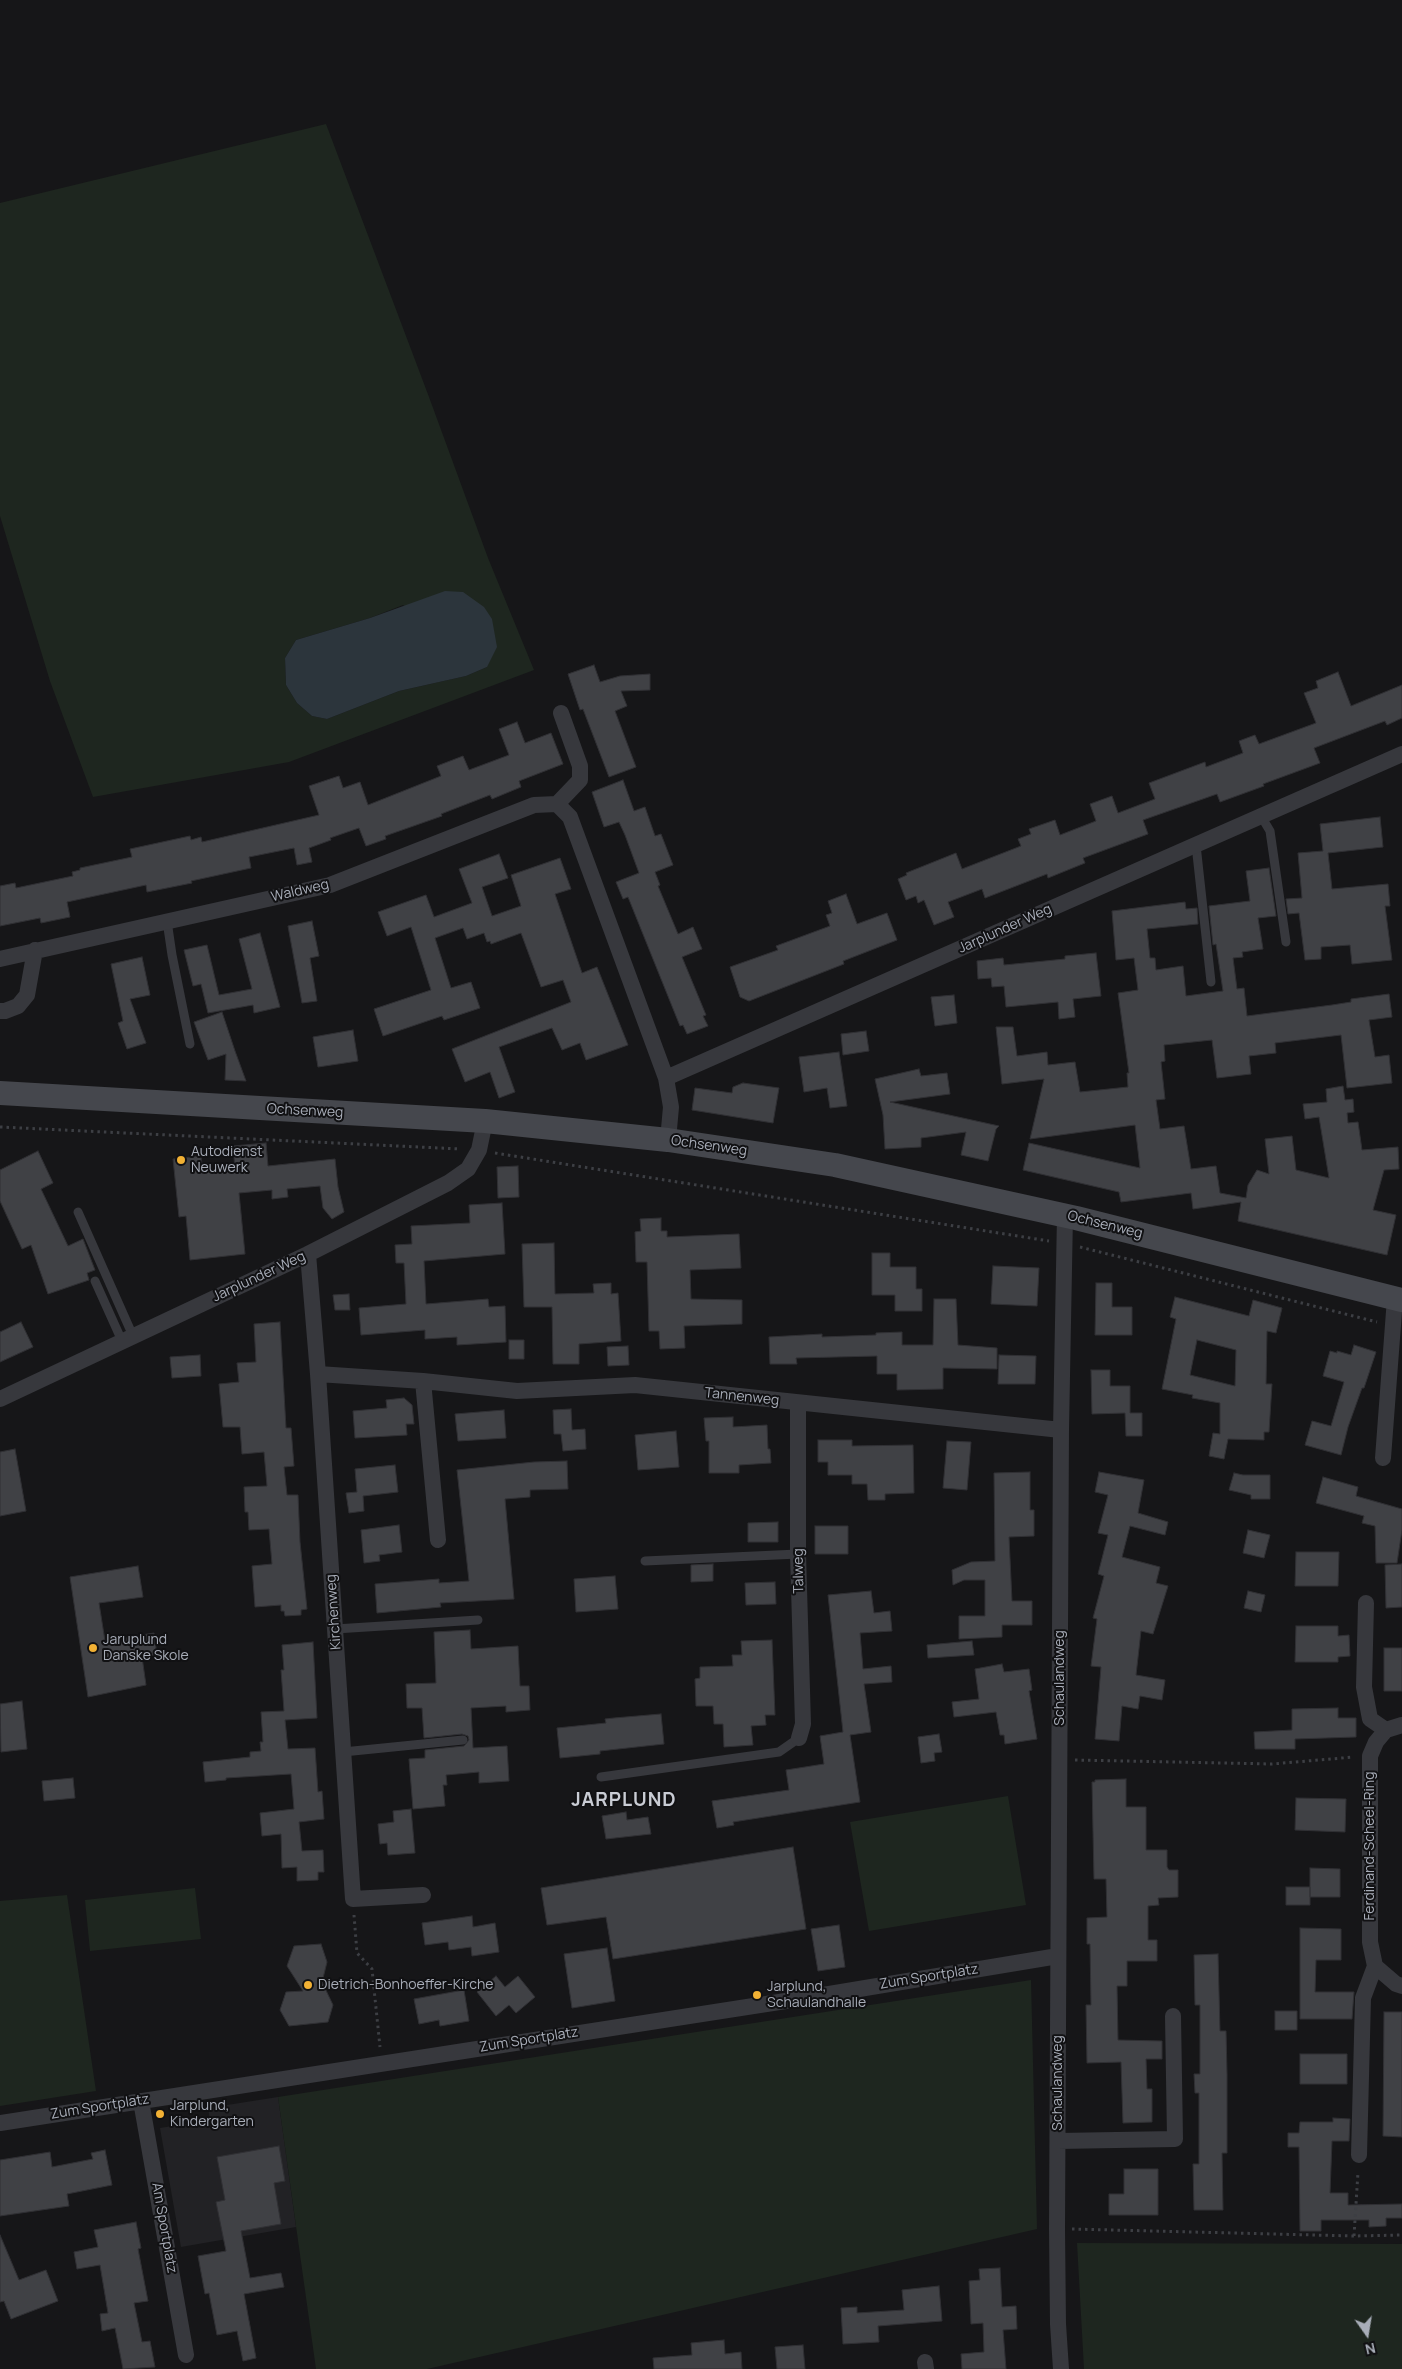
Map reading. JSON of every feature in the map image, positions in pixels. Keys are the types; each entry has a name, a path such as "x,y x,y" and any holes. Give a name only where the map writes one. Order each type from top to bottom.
{"main road":[{"name":"Ochsenweg","path":"0,1093 485,1121 668,1140 835,1165 1065,1215 1399,1299"}],"street":[{"path":"561,713 580,766 580,780 557,804 570,817 666,1078 671,1107 668,1140"},
{"name":"Jarplunder Weg","path":"666,1078 1402,754"},
{"name":"Waldweg","path":"0,959 330,885 534,805 557,804"},
{"path":"0,1011 4,1012 18,1006 27,995 35,950"},
{"name":"Jarplunder Weg","path":"0,1399 308,1254 448,1182 468,1169 479,1150 485,1121"},
{"name":"Schaulandweg","path":"1062,2369 1058,2324 1057,2229 1061,1430 1065,1215"},
{"name":"Kirchenweg","path":"308,1254 318,1374 353,1899"},
{"path":"1383,1458 1392,1325 1399,1299"},
{"name":"Tannenweg","path":"318,1374 423,1381 517,1391 635,1385 1061,1430"},
{"path":"423,1381 438,1540"},
{"name":"Talweg","path":"798,1403 798,1554 803,1724 799,1738"},
{"name":"Ferdinand-Scheel-Ring","path":"1366,1602 1364,1687 1370,1719 1394,1727"},
{"name":"Ferdinand-Scheel-Ring","path":"1360,2155 1363,1998 1374,1966 1370,1942 1370,1756 1376,1742 1394,1727"},
{"path":"353,1899 423,1895"},
{"name":"Zum Sportplatz","path":"0,2123 805,1998 1058,1956"},
{"path":"1374,1966 1396,1984 1402,1986"},
{"name":"Schaulandweg","path":"1058,2141 1175,2140 1173,2016"},
{"name":"Am Sportplatz","path":"141,2101 186,2355"}],"lane":[{"path":"1261,816 1270,831 1286,942"},
{"path":"1196,844 1211,982"},
{"path":"167,921 190,1044"},
{"path":"78,1212 128,1339"},
{"path":"95,1281 128,1339"},
{"path":"645,1561 798,1554"},
{"path":"335,1629 478,1620"},
{"path":"601,1777 779,1752 799,1738"},
{"path":"343,1752 463,1740"}],"path":[{"path":"0,1127 479,1150 1063,1243 1392,1325"},
{"path":"1060,1759 1272,1764 1370,1756"},
{"path":"353,1899 357,1953 372,1969 381,2063"},
{"path":"1354,2236 1360,2155"},
{"path":"1057,2229 1354,2236 1402,2235"}],"shaded area":[{"path":"326,124 488,558 534,670 289,762 93,797 50,681 0,516 0,203","holes":["403,605 487,667 466,676 399,691 327,719 312,716 297,703 286,685 285,658 296,640 370,618"]},
{"path":"445,591 463,592 484,607 492,619 497,647 487,667 466,676 399,691 327,719 312,716 297,703 286,685 285,658 296,640 370,618"},
{"path":"1008,1796 1026,1905 869,1931 850,1822"},
{"path":"195,1888 201,1939 90,1951 85,1900"},
{"path":"67,1895 96,2091 0,2106 0,1901"},
{"path":"1031,1980 1037,2229 427,2369 316,2369 278,2097"},
{"path":"278,2097 296,2227 181,2247 160,2128 210,2120 208,2108"},
{"path":"1077,2243 1402,2244 1402,2369 1084,2369"}],"building":[{"path":"594,665 600,682 620,676 650,674 650,690 621,691 627,706 615,711 636,767 609,777 583,709 580,710 568,674"},
{"path":"1338,672 1351,706 1402,685 1402,718 1387,725 1385,721 1314,748 1320,763 1263,784 1264,786 1220,802 1217,794 1143,820 1148,834 1083,858 1085,863 1048,878 1047,874 985,898 982,889 948,902 954,917 934,925 924,900 918,903 916,896 906,900 898,879 907,875 906,873 956,853 962,869 1021,846 1018,839 1031,834 1029,829 1055,820 1060,835 1096,821 1090,804 1112,796 1118,813 1155,799 1149,783 1205,762 1206,767 1243,753 1239,741 1255,735 1259,744 1316,723 1304,693 1318,688 1316,681"},
{"path":"517,722 525,743 551,733 563,764 519,781 521,787 492,799 490,795 441,814 442,816 385,836 386,839 366,846 359,828 330,838 331,840 309,848 312,862 297,865 294,848 249,857 251,868 147,892 146,885 67,902 70,917 41,923 40,918 0,926 0,886 15,883 16,888 73,876 72,872 80,870 80,868 132,857 130,849 190,836 191,840 201,837 202,842 319,815 309,786 339,776 343,788 360,782 368,805 441,776 437,766 463,756 469,770 509,755 499,729"},
{"path":"623,780 634,811 645,807 655,836 661,834 673,865 655,872 660,885 658,886 678,934 693,927 702,949 682,957 706,1015 703,1016 708,1026 687,1034 683,1025 680,1026 628,897 623,899 616,882 639,873 625,835 619,822 604,827 592,792"},
{"path":"1380,817 1383,847 1328,853 1332,889 1388,884 1390,906 1385,906 1392,960 1352,964 1350,945 1321,947 1321,959 1305,960 1299,913 1288,914 1286,899 1302,898 1298,853 1323,851 1320,824"},
{"path":"499,854 508,878 482,887 492,916 521,906 511,875 560,858 571,889 555,894 582,973 597,967 628,1045 586,1060 580,1043 562,1050 552,1028 499,1047 515,1092 499,1098 490,1072 465,1082 452,1049 571,1002 563,980 541,987 521,933 491,944 490,941 487,942 484,933 467,939 463,928 435,938 451,988 471,982 480,1008 444,1020 442,1016 383,1036 374,1009 431,990 411,927 387,936 378,912 426,895 434,917 472,903 459,869"},
{"path":"1269,868 1276,916 1258,918 1263,949 1242,952 1243,957 1233,958 1237,989 1244,988 1247,1016 1332,1005 1351,1002 1351,999 1389,994 1392,1017 1369,1020 1375,1057 1389,1055 1392,1083 1347,1088 1341,1035 1275,1043 1276,1053 1249,1056 1251,1074 1217,1078 1212,1040 1164,1045 1165,1061 1161,1062 1165,1099 1156,1100 1160,1129 1184,1126 1191,1169 1216,1166 1220,1193 1246,1198 1248,1185 1257,1170 1269,1174 1265,1139 1292,1136 1296,1170 1329,1178 1319,1117 1305,1119 1303,1104 1327,1102 1326,1089 1343,1086 1345,1100 1353,1099 1354,1112 1347,1113 1348,1123 1358,1122 1362,1150 1398,1147 1399,1169 1384,1170 1373,1210 1396,1215 1387,1255 1238,1221 1241,1202 1193,1209 1191,1193 1121,1202 1119,1192 1023,1170 1029,1143 1140,1168 1135,1125 1030,1139 1044,1079 1002,1084 996,1027 1013,1027 1017,1056 1047,1052 1048,1065 1075,1062 1080,1092 1128,1087 1127,1073 1129,1073 1118,993 1138,990 1134,958 1116,960 1112,911 1185,902 1186,909 1197,908 1198,924 1147,929 1150,958 1155,958 1156,970 1183,966 1186,996 1223,991 1216,944 1213,945 1209,906 1250,901 1246,871"},
{"path":"846,894 857,924 887,913 897,940 843,961 844,964 749,1001 740,997 730,967 778,950 776,946 830,926 826,915 832,913 828,901"},
{"path":"312,921 319,956 310,958 317,1001 302,1003 288,926"},
{"path":"260,933 280,1007 254,1013 253,1005 208,1013 201,984 193,986 184,950 207,945 219,995 252,989 239,939"},
{"path":"1096,953 1101,996 1073,999 1075,1017 1059,1019 1058,1002 1006,1007 1004,986 992,987 991,978 978,979 977,961 1003,958 1004,965 1065,959 1065,956"},
{"path":"142,957 150,995 130,999 146,1043 127,1049 118,1023 123,1021 111,964"},
{"path":"954,995 957,1023 935,1026 931,997"},
{"path":"222,1012 246,1081 225,1080 226,1054 208,1060 194,1022"},
{"path":"353,1030 358,1061 318,1067 313,1037"},
{"path":"866,1031 869,1051 843,1055 841,1034"},
{"path":"839,1052 847,1106 830,1108 827,1088 804,1092 799,1057"},
{"path":"919,1069 921,1076 947,1073 950,1094 890,1102 999,1126 996,1129 988,1161 961,1155 966,1132 921,1138 921,1147 885,1149 883,1115 875,1079"},
{"path":"743,1083 779,1088 773,1123 692,1110 695,1088 732,1093 733,1087"},
{"path":"266,1143 268,1166 335,1159 338,1187 344,1212 332,1219 323,1208 320,1186 287,1189 288,1197 272,1199 272,1190 239,1193 245,1254 190,1260 186,1216 179,1217 173,1159 201,1156 203,1172 235,1169 233,1146"},
{"path":"38,1151 53,1183 41,1189 68,1246 83,1239 95,1270 87,1273 89,1280 48,1294 31,1245 22,1249 0,1201 0,1170"},
{"path":"518,1166 519,1197 498,1198 497,1167"},
{"path":"502,1203 505,1254 424,1261 426,1304 488,1299 489,1307 505,1306 506,1342 457,1345 457,1337 425,1339 425,1330 361,1335 359,1308 406,1304 404,1263 396,1263 395,1245 412,1244 411,1226 470,1223 469,1205"},
{"path":"661,1218 661,1231 667,1231 667,1237 739,1234 741,1268 690,1270 691,1299 742,1300 742,1324 684,1326 685,1348 660,1349 659,1331 649,1331 647,1262 636,1262 635,1232 641,1231 640,1219"},
{"path":"554,1243 555,1294 594,1293 593,1284 611,1283 611,1294 618,1293 621,1341 579,1344 579,1364 553,1364 552,1307 524,1307 522,1244"},
{"path":"872,1253 890,1253 890,1267 916,1267 916,1289 922,1289 922,1311 895,1311 895,1295 872,1295"},
{"path":"993,1266 1039,1268 1037,1306 991,1304"},
{"path":"1096,1283 1112,1283 1112,1307 1132,1307 1132,1335 1095,1335"},
{"path":"349,1294 350,1310 335,1310 333,1295"},
{"path":"1175,1297 1249,1316 1253,1300 1282,1308 1276,1333 1267,1331 1266,1384 1272,1384 1269,1432 1264,1432 1264,1440 1228,1439 1224,1459 1209,1456 1213,1433 1220,1434 1220,1403 1192,1398 1193,1395 1162,1389 1176,1319 1170,1317","holes":["1197,1340 1236,1350 1235,1386 1190,1375"]},
{"path":"934,1299 956,1299 958,1345 997,1348 997,1369 943,1368 943,1389 897,1390 897,1374 877,1374 877,1356 796,1358 797,1364 770,1364 769,1337 822,1334 822,1337 876,1335 876,1333 902,1332 902,1345 933,1345"},
{"path":"21,1322 33,1347 0,1362 0,1332"},
{"path":"280,1322 286,1428 291,1428 294,1466 284,1467 287,1495 298,1495 300,1542 307,1609 301,1610 301,1615 285,1616 284,1611 281,1611 281,1605 255,1607 252,1566 272,1564 269,1529 249,1530 248,1512 245,1512 244,1487 267,1486 264,1452 242,1454 240,1427 223,1427 219,1384 239,1382 237,1363 256,1362 254,1324"},
{"path":"509,1340 524,1340 524,1359 509,1359"},
{"path":"1354,1345 1376,1352 1348,1427 1341,1455 1305,1445 1312,1421 1331,1426 1344,1382 1323,1376 1330,1351 1351,1355"},
{"path":"628,1346 629,1365 608,1366 607,1347"},
{"path":"200,1355 201,1376 172,1378 170,1357"},
{"path":"999,1355 1036,1356 1035,1384 998,1384"},
{"path":"1091,1370 1110,1370 1110,1386 1130,1386 1130,1413 1142,1413 1142,1436 1126,1436 1125,1413 1092,1414"},
{"path":"404,1398 412,1405 414,1424 406,1424 407,1435 355,1438 353,1411 387,1408 386,1400"},
{"path":"571,1409 572,1430 585,1429 586,1449 563,1451 561,1434 554,1434 553,1410"},
{"path":"504,1410 506,1438 458,1441 455,1414"},
{"path":"733,1417 733,1427 767,1425 768,1449 770,1449 771,1463 739,1465 739,1473 709,1473 709,1441 706,1441 704,1418"},
{"path":"676,1431 679,1467 638,1470 635,1435"},
{"path":"818,1440 852,1440 852,1446 913,1445 914,1493 885,1494 885,1500 868,1500 867,1484 852,1484 852,1475 828,1475 828,1462 818,1462"},
{"path":"947,1441 971,1442 967,1490 943,1488"},
{"path":"15,1449 26,1511 0,1516 0,1452"},
{"path":"567,1461 568,1489 530,1490 530,1497 505,1499 514,1599 440,1603 441,1607 377,1613 375,1584 439,1579 439,1583 469,1581 457,1470 534,1462"},
{"path":"395,1465 398,1492 363,1496 364,1511 349,1513 346,1493 357,1492 355,1469"},
{"path":"1030,1472 1030,1510 1034,1510 1034,1536 1009,1537 1012,1601 1032,1601 1032,1625 1002,1625 1002,1637 959,1639 959,1616 985,1616 985,1580 964,1580 953,1585 952,1570 971,1562 995,1561 994,1473"},
{"path":"1099,1472 1144,1480 1138,1513 1168,1522 1165,1535 1130,1526 1122,1557 1160,1567 1156,1583 1168,1586 1153,1634 1141,1631 1136,1675 1165,1680 1162,1700 1140,1696 1138,1709 1122,1706 1119,1741 1095,1739 1101,1667 1091,1666 1097,1619 1093,1618 1104,1576 1098,1574 1108,1535 1098,1533 1108,1495 1095,1492"},
{"path":"1234,1473 1270,1475 1270,1499 1251,1499 1251,1495 1229,1490"},
{"path":"1323,1477 1358,1487 1356,1496 1402,1509 1402,1530 1397,1563 1376,1563 1375,1526 1362,1523 1364,1516 1316,1503"},
{"path":"778,1522 778,1542 748,1542 748,1523"},
{"path":"399,1525 402,1552 379,1555 380,1561 364,1563 361,1530"},
{"path":"815,1526 848,1526 848,1554 815,1554"},
{"path":"1248,1530 1270,1535 1264,1558 1243,1553"},
{"path":"1296,1552 1339,1552 1338,1586 1295,1586"},
{"path":"713,1564 713,1581 691,1582 691,1565"},
{"path":"1402,1564 1402,1607 1386,1608 1385,1565"},
{"name":"Jaruplund Danske Skole","path":"138,1566 143,1597 99,1603 105,1641 154,1633 157,1655 142,1657 146,1685 88,1697 70,1577"},
{"path":"615,1576 618,1609 576,1612 574,1579"},
{"path":"775,1582 776,1604 746,1605 745,1583"},
{"path":"871,1591 874,1613 890,1611 892,1631 860,1633 863,1669 891,1666 892,1682 864,1684 871,1732 850,1735 860,1802 733,1822 734,1825 717,1828 712,1801 789,1790 786,1770 824,1764 820,1736 843,1732 828,1595"},
{"path":"1248,1591 1265,1595 1261,1612 1244,1608"},
{"path":"1296,1626 1338,1626 1338,1636 1349,1635 1350,1656 1338,1657 1338,1662 1295,1662"},
{"path":"470,1630 471,1649 518,1646 520,1686 529,1686 530,1710 506,1712 506,1706 471,1708 473,1748 507,1746 509,1781 479,1783 479,1772 446,1775 447,1785 443,1785 445,1806 413,1809 409,1759 425,1758 425,1750 464,1746 469,1740 468,1736 462,1734 424,1738 422,1708 407,1708 406,1684 436,1683 434,1632"},
{"path":"772,1640 775,1715 765,1715 766,1725 751,1726 753,1745 724,1747 723,1724 714,1724 713,1706 696,1706 695,1679 700,1678 700,1667 733,1666 732,1655 742,1655 741,1641"},
{"path":"972,1641 974,1655 928,1658 927,1645"},
{"path":"313,1642 317,1718 285,1720 288,1749 315,1748 318,1792 322,1791 324,1819 299,1822 302,1851 323,1850 324,1872 318,1872 318,1880 297,1881 297,1867 282,1868 281,1834 262,1836 260,1813 294,1809 291,1774 226,1778 226,1780 205,1782 203,1762 250,1757 250,1752 261,1751 260,1742 263,1742 261,1712 284,1711 281,1670 284,1670 282,1645"},
{"path":"1384,1648 1402,1648 1402,1691 1384,1691"},
{"path":"1002,1664 1004,1672 1029,1669 1032,1690 1029,1691 1037,1739 1005,1744 1004,1735 1000,1735 996,1712 954,1717 952,1702 979,1699 975,1669"},
{"path":"22,1701 27,1749 1,1752 0,1704"},
{"path":"1338,1708 1338,1718 1356,1718 1356,1737 1295,1739 1295,1749 1255,1749 1254,1732 1292,1730 1292,1709"},
{"path":"661,1714 664,1744 600,1751 600,1754 560,1758 557,1728 606,1723 605,1719"},
{"path":"939,1734 942,1752 934,1753 935,1761 921,1763 918,1737"},
{"path":"73,1778 75,1798 44,1801 42,1781"},
{"path":"1126,1779 1126,1807 1146,1807 1146,1850 1167,1850 1167,1867 1169,1870 1178,1870 1178,1897 1158,1898 1159,1905 1148,1906 1148,1940 1157,1940 1157,1961 1127,1961 1127,1986 1117,1986 1118,2040 1162,2041 1162,2059 1146,2059 1147,2089 1152,2089 1152,2122 1123,2123 1121,2062 1087,2063 1086,2005 1091,2005 1090,1944 1087,1944 1087,1918 1107,1917 1106,1879 1094,1879 1092,1782 1095,1782 1095,1780"},
{"path":"1296,1798 1346,1799 1345,1832 1295,1830"},
{"path":"411,1809 415,1853 388,1855 387,1843 380,1844 378,1824 394,1822 393,1811"},
{"path":"626,1812 627,1820 648,1817 651,1834 606,1839 602,1816"},
{"path":"793,1847 806,1929 613,1959 606,1917 547,1925 541,1888"},
{"path":"1310,1868 1340,1869 1340,1897 1310,1897"},
{"path":"1286,1887 1310,1887 1310,1905 1286,1905"},
{"path":"472,1916 473,1927 495,1923 499,1952 472,1956 471,1947 449,1950 448,1942 425,1945 422,1923"},
{"path":"839,1925 845,1967 818,1971 811,1929"},
{"path":"1300,1928 1341,1929 1341,1960 1316,1960 1315,1992 1354,1992 1352,2019 1300,2019"},
{"name":"Dietrich-Bonhoeffer-Kirche","path":"321,1944 327,1962 322,1982 333,2005 328,2022 289,2026 280,2010 286,1992 303,1991 287,1966 294,1946"},
{"path":"607,1948 615,2001 572,2008 564,1954"},
{"path":"1218,1954 1220,2031 1226,2031 1227,2074 1227,2153 1222,2153 1223,2210 1194,2210 1193,2164 1199,2164 1199,2093 1195,2093 1194,2074 1200,2074 1200,2005 1195,2005 1194,1955"},
{"path":"496,1976 505,1987 518,1976 535,1997 516,2013 509,2005 496,2016 477,1992"},
{"path":"464,1990 469,2021 440,2026 439,2020 419,2024 414,1999"},
{"path":"1275,2011 1297,2011 1297,2030 1275,2030"},
{"path":"1384,2012 1402,2012 1402,2137 1383,2136"},
{"path":"1300,2054 1347,2054 1347,2084 1300,2084"},
{"path":"1333,2118 1350,2119 1349,2141 1332,2141 1330,2193 1348,2193 1348,2205 1402,2204 1402,2218 1386,2218 1386,2226 1369,2227 1369,2220 1321,2220 1321,2231 1300,2231 1299,2147 1288,2147 1288,2133 1299,2133 1300,2122 1333,2122"},
{"path":"279,2146 285,2181 274,2183 281,2224 241,2231 250,2278 281,2273 284,2287 244,2294 256,2358 243,2361 237,2331 217,2335 209,2293 205,2294 198,2256 226,2251 216,2202 225,2200 217,2157"},
{"path":"105,2150 112,2185 67,2194 69,2206 0,2216 0,2160 50,2152 52,2167 93,2159 91,2153"},
{"path":"1124,2169 1158,2169 1158,2215 1109,2215 1109,2194 1124,2194"},
{"path":"136,2222 141,2248 138,2249 148,2301 134,2303 142,2342 150,2341 155,2367 123,2369 115,2328 102,2331 100,2314 108,2313 100,2265 77,2269 74,2252 98,2247 94,2230"},
{"path":"0,2235 19,2280 46,2270 58,2301 11,2319 4,2301 0,2302"},
{"path":"1000,2268 1002,2307 1016,2306 1017,2329 1003,2330 1006,2369 962,2369 961,2354 984,2352 983,2323 971,2324 969,2281 980,2280 979,2269"},
{"path":"939,2286 942,2321 878,2326 879,2342 843,2344 841,2308 857,2307 857,2313 904,2310 902,2290"},
{"path":"724,2340 725,2354 741,2352 742,2369 654,2369 653,2358 692,2355 691,2343"},
{"path":"803,2345 805,2369 777,2369 775,2347"}],"place":[{"name":"Autodienst Neuwerk","path":"181,1160"},
{"name":"Jaruplund Danske Skole","path":"93,1648"},
{"name":"Dietrich-Bonhoeffer-Kirche","path":"308,1985"},
{"name":"Jarplund, Schaulandhalle","path":"757,1995"},
{"name":"Jarplund, Kindergarten","path":"160,2114"}],"district":[{"name":"JARPLUND","path":"624,1801"}]}
